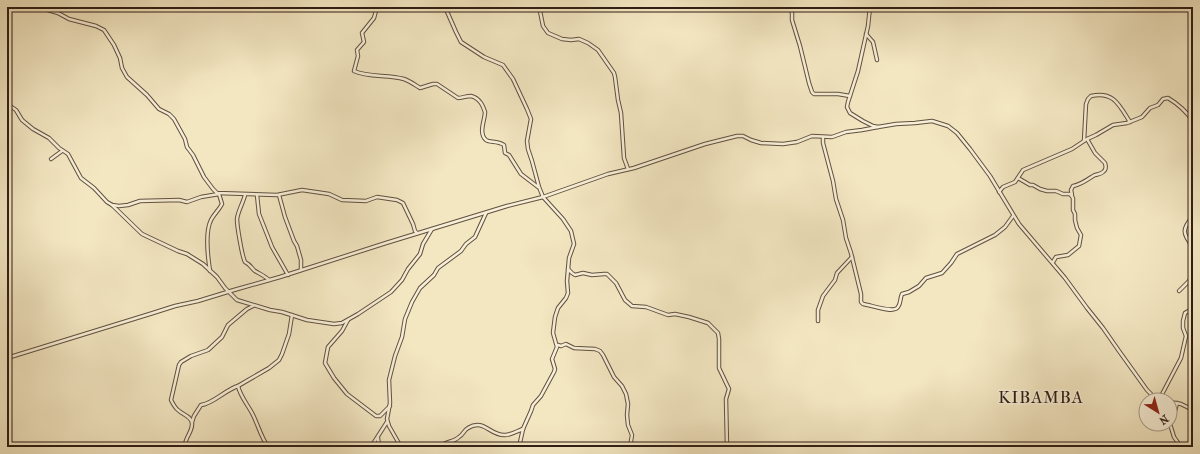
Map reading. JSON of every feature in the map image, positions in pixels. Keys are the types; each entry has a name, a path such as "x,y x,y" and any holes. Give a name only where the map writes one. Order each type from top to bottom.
{"street":[{"path":"44,7 69,19 96,26 104,30 114,45 120,58 122,68 127,77 147,95 159,109 174,119 186,146 193,155 204,177 219,194 222,204 210,222 208,251 211,272"},
{"path":"377,7 374,18 362,33 364,42 357,50 358,56 354,71 363,74 405,79 414,83 420,88 437,84 458,98 469,96 476,98 480,101 484,110 484,122 482,128 483,135 488,141 499,142 504,145 506,153 509,155 521,174 539,187"},
{"path":"445,7 461,42 484,57 503,65 513,79 531,119 527,139 528,149 539,187 543,197 563,219 571,232 574,244 570,254 566,300 558,308 555,317 553,333 557,344 557,349 552,359 555,369 541,396 533,404 532,411 523,429 519,447"},
{"path":"540,7 543,26 548,33 562,39 579,39 588,43 598,50 614,73 617,98 621,113 624,158 628,169"},
{"path":"712,7 719,7"},
{"path":"790,7 792,20 804,60 808,83 812,93 850,96"},
{"path":"870,7 866,34 856,79 847,107 850,113 867,123 878,127"},
{"path":"866,34 873,43 877,60"},
{"path":"1084,141 1086,104 1091,96 1113,98 1118,102 1130,122"},
{"path":"999,192 1003,187 1015,182 1020,172 1023,170 1068,151 1087,138 1096,135 1113,125 1130,122 1142,117 1150,108 1158,105 1163,99 1168,98 1183,109 1193,121"},
{"path":"7,104 16,110 22,120 33,130 51,140 68,155 81,178 94,188 140,233 187,254 203,264 218,278 237,300 253,306 307,320 334,324 342,323 368,308 391,292 402,280 408,269 420,254 423,244 432,228"},
{"path":"7,358 175,306 198,301 288,275 432,228 543,197 600,177 665,158 705,144 739,135 757,142 780,144 797,142 812,136 832,137 846,132 896,124 932,121 948,126 957,133 970,149 991,177 1013,216 1030,238 1066,278 1149,392"},
{"path":"823,137 836,199 843,220 846,238 863,304 894,310 898,307 902,294 910,292 919,286 926,278 942,273 957,254 995,235 1013,216"},
{"path":"1053,263 1056,257 1068,255 1080,244 1081,235 1076,223 1076,214 1073,210 1074,199 1070,191 1073,186 1078,185 1095,174 1103,172 1106,168 1105,163 1095,153 1087,138"},
{"path":"51,159 62,150"},
{"path":"1018,178 1029,184 1033,184 1040,189 1072,195"},
{"path":"112,205 128,205 140,201 179,200 188,202 201,197 219,194 279,195 302,190 329,194 342,200 366,200 377,197 399,200 403,203 415,231 418,233"},
{"path":"245,194 237,219 243,258 245,262 254,270 270,280"},
{"path":"257,195 261,219 272,247 288,275"},
{"path":"279,195 285,217 301,260 300,270"},
{"path":"371,447 378,438 387,421 390,406 390,378 395,356 402,339 405,319 412,302 420,288 434,275 438,268 461,251 466,244 475,237 486,212"},
{"path":"1193,216 1187,223 1184,230 1193,247"},
{"path":"818,321 818,310 823,296 835,280 838,273 852,257"},
{"path":"568,269 575,275 583,273 592,275 606,274 616,283 623,297 629,304 646,307 668,315 675,314 689,316 708,323 718,332 719,368 729,389 726,401 727,447"},
{"path":"1179,291 1189,281 1193,274"},
{"path":"1164,392 1181,356 1186,336 1183,328 1183,321 1185,313 1192,308 1191,303 1193,300"},
{"path":"248,308 249,304"},
{"path":"192,422 190,418 178,410 171,400 179,365 191,356 208,350 222,337 228,325 248,308 253,306"},
{"path":"185,447 185,442 191,430 194,416 202,404 206,404 238,386 269,368 279,360 289,334 292,316"},
{"path":"348,320 342,331 328,347 325,364 347,394 376,416 380,416 390,406"},
{"path":"557,344 560,346 566,344 574,348 595,350 602,353 614,377 622,386 626,394 628,404 628,425 632,435 630,447"},
{"path":"238,386 239,391 253,414 262,437 268,447"},
{"path":"1178,403 1185,405 1193,410"},
{"path":"190,418 194,416"},
{"path":"387,421 401,447"},
{"path":"440,447 445,443 458,438 466,429 475,426 484,425 494,433 503,435 523,429"},
{"path":"1173,432 1175,439 1181,447"},
{"path":"378,438 379,447"}],"district":[{"name":"KIBAMBA","path":"1041,397"}]}
